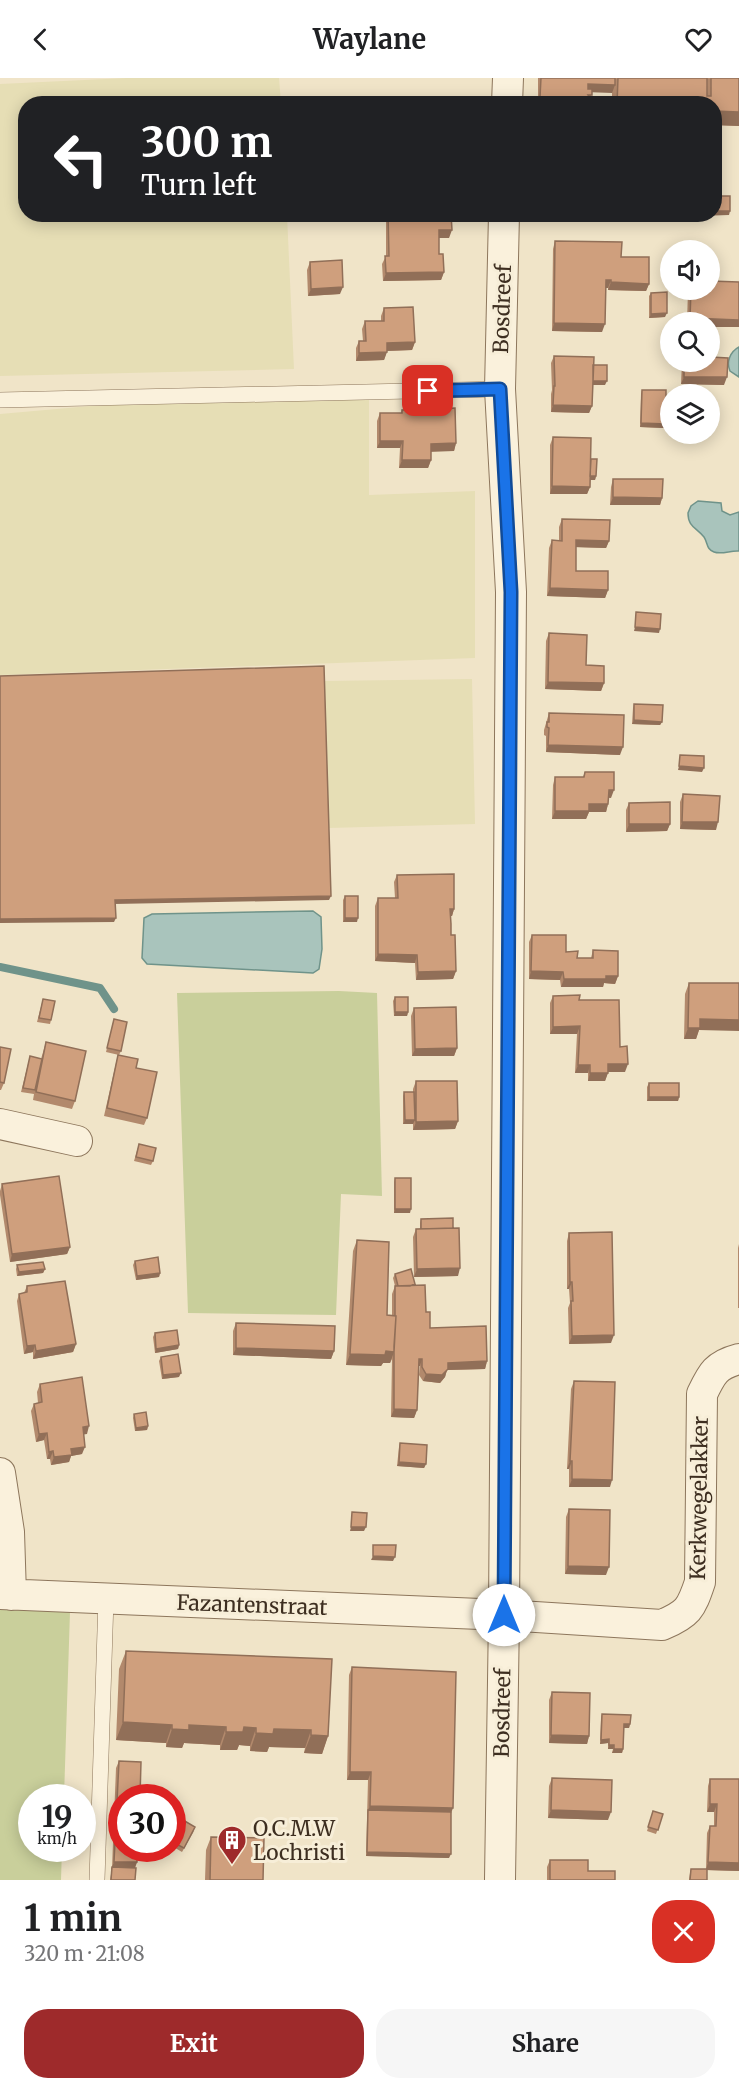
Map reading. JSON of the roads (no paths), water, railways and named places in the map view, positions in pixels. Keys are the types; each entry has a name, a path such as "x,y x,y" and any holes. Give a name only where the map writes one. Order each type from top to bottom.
{"street":[{"path":"507,96 508,78"},
{"name":"Bosdreef","path":"500,1880 511,592 500,389 504,222"},
{"path":"0,1124 77,1141"},
{"name":"Kerkwegelakker","path":"504,1615 642,1625 662,1625 681,1617 693,1602 700,1582 702,1394 709,1378 723,1363 739,1359"},
{"path":"0,1473 9,1532 6,1595"},
{"name":"Fazantenstraat","path":"6,1595 504,1615"}],"lane":[{"path":"0,400 500,389"},
{"path":"97,1880 106,1599"}],"water":[{"path":"739,347 739,377 730,371 728,364 731,354"},
{"path":"698,501 721,503 722,511 730,515 739,512 739,551 720,553 710,549 704,537 688,518 691,506"},
{"path":"313,911 321,917 322,949 319,969 313,973 147,964 142,958 144,918 152,914"}],"waterway":[{"path":"0,967 100,988 114,1009"}],"place":[{"name":"O.C.M.W Lochristi","path":"232,1866"}]}
